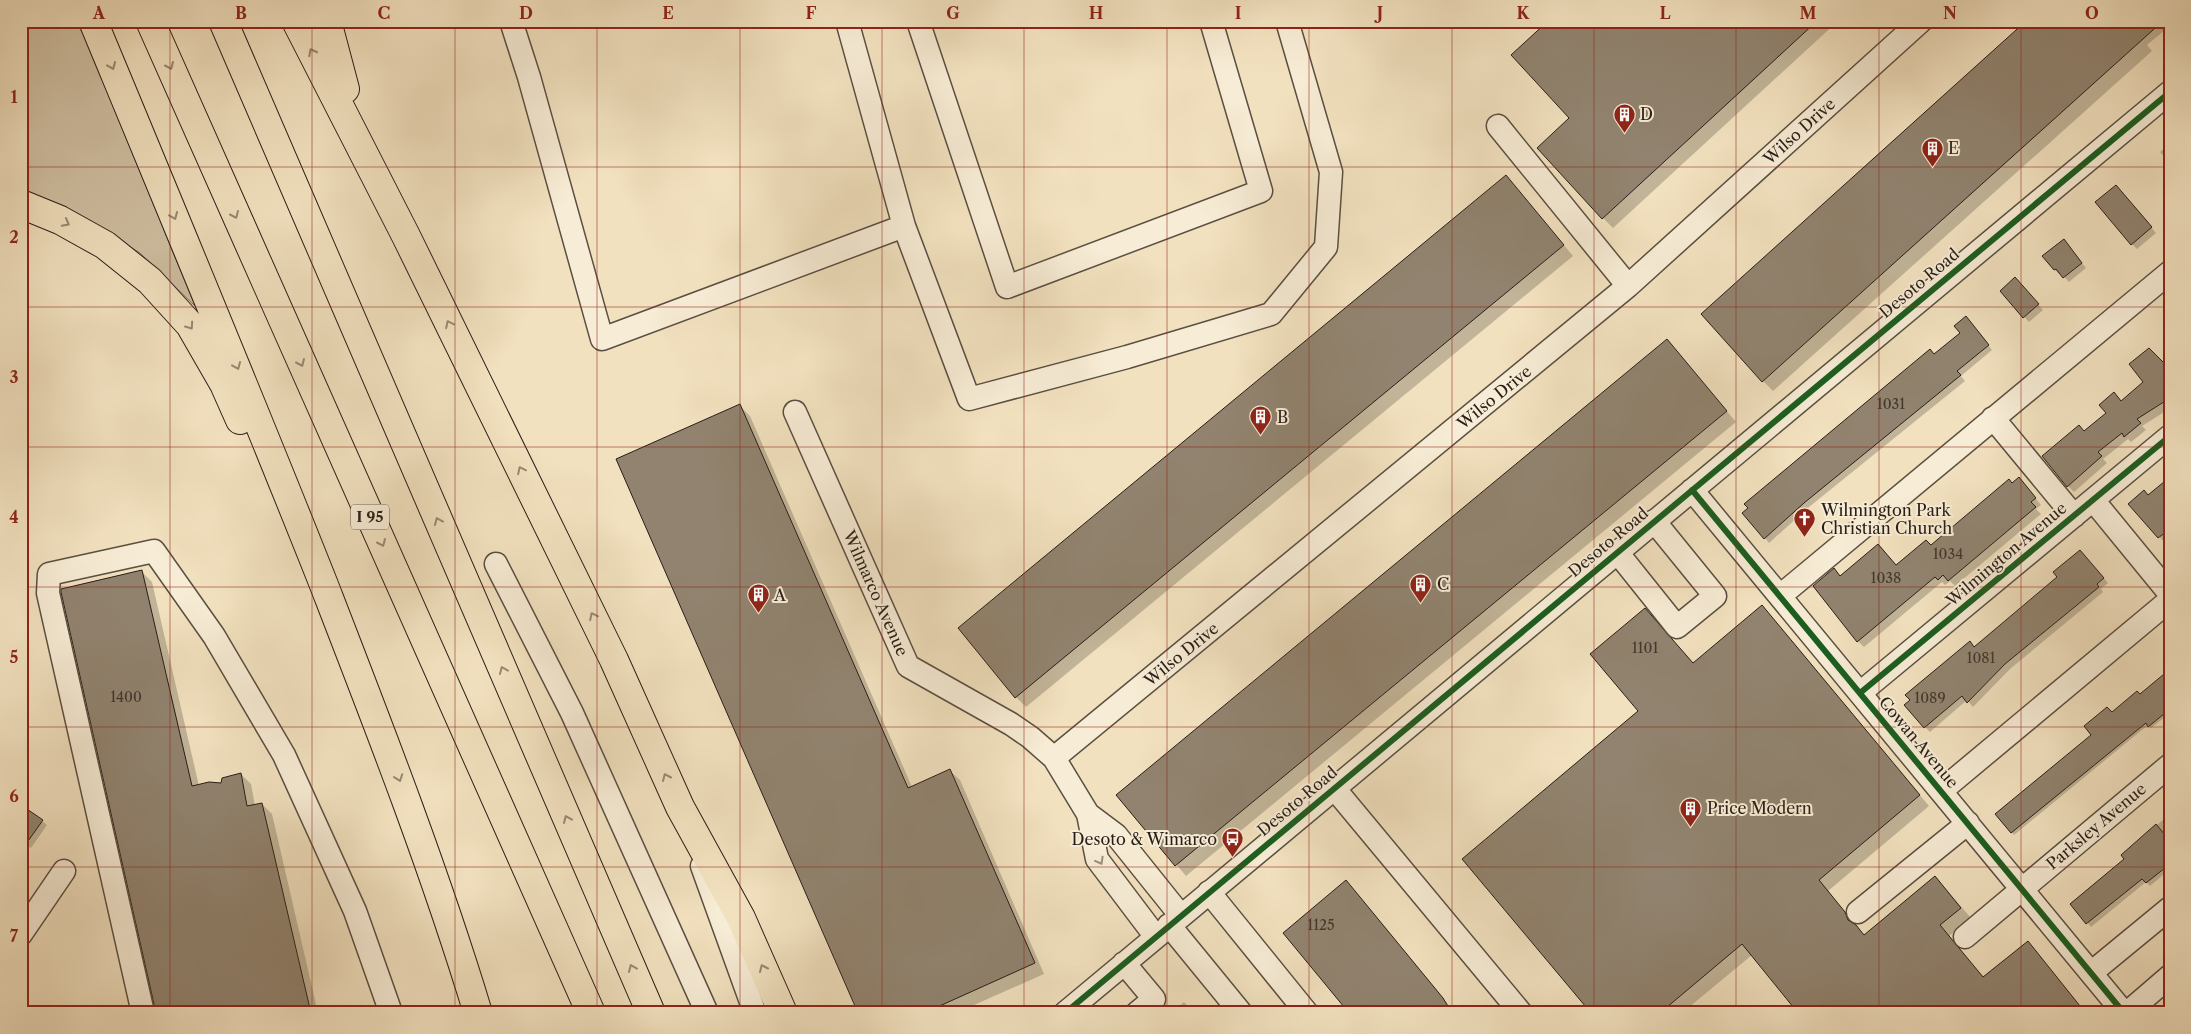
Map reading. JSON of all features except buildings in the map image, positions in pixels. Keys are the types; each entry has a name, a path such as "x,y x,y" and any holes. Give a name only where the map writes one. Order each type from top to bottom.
{"highway":[{"path":"93,21 241,376 389,752 451,925 478,1013"},
{"name":"I 95","path":"150,21 591,1013"},
{"path":"223,21 651,1013"},
{"path":"296,21 406,236 614,660 680,807 741,918 783,1013"},
{"path":"327,21 345,90 406,236"},
{"path":"21,204 60,220 105,244 150,281 190,324 224,384 389,752"}],"street":[{"path":"511,21 529,77 602,339 904,226"},
{"path":"847,21 904,226 969,399 1127,357 1270,314 1326,246 1331,172 1287,21"},
{"path":"918,21 1007,287 1261,191 1211,21"},
{"name":"Wilso Drive","path":"1054,758 1628,286 1921,21"},
{"name":"Desoto Road","path":"1064,1013 2170,92"},
{"path":"1498,126 1628,286"},
{"path":"1780,596 2170,272"},
{"name":"Wilmarco Avenue","path":"795,412 908,666 1011,724 1030,737 1054,758 1088,814 1097,859 1168,926 1241,1013"},
{"path":"1993,418 2074,516"},
{"name":"Wilmington Avenue","path":"1860,693 2170,436"},
{"name":"Cowan Avenue","path":"1692,490 2126,1013"},
{"path":"2093,500 2170,594"},
{"path":"1617,552 1677,626 1715,596 1654,521"},
{"path":"143,1013 48,593 49,574 154,551 214,636 284,755 355,911 391,1013"},
{"path":"496,564 572,712 707,1013"},
{"path":"1941,790 2170,600"},
{"name":"Parksley Avenue","path":"1965,937 2170,764"},
{"path":"1334,788 1521,1013"},
{"path":"680,807 755,1013"},
{"name":"Wilmarco Avenue","path":"1088,814 1116,835 1168,926"},
{"path":"1858,912 1968,823"},
{"path":"21,934 64,871"},
{"path":"1208,892 1307,1013"},
{"path":"2091,973 2170,908"},
{"path":"1124,963 1154,999 1138,1013"},
{"path":"2126,1013 2170,976"}],"shaded area":[{"path":"26,21 78,21 195,306 140,253 85,219 21,193 21,35"}],"cycle path":[{"path":"1065,1013 2170,92"},
{"path":"1860,693 2170,436"},
{"path":"1692,490 2124,1013"}],"place":[{"name":"D","path":"1624,133"},
{"name":"E","path":"1932,167"},
{"name":"B","path":"1261,436"},
{"name":"Wilmington Park Christian Church","path":"1805,538"},
{"name":"C","path":"1421,603"},
{"name":"A","path":"758,614"},
{"name":"Price Modern","path":"1691,827"},
{"name":"Desoto & Wimarco","path":"1233,858"}]}
